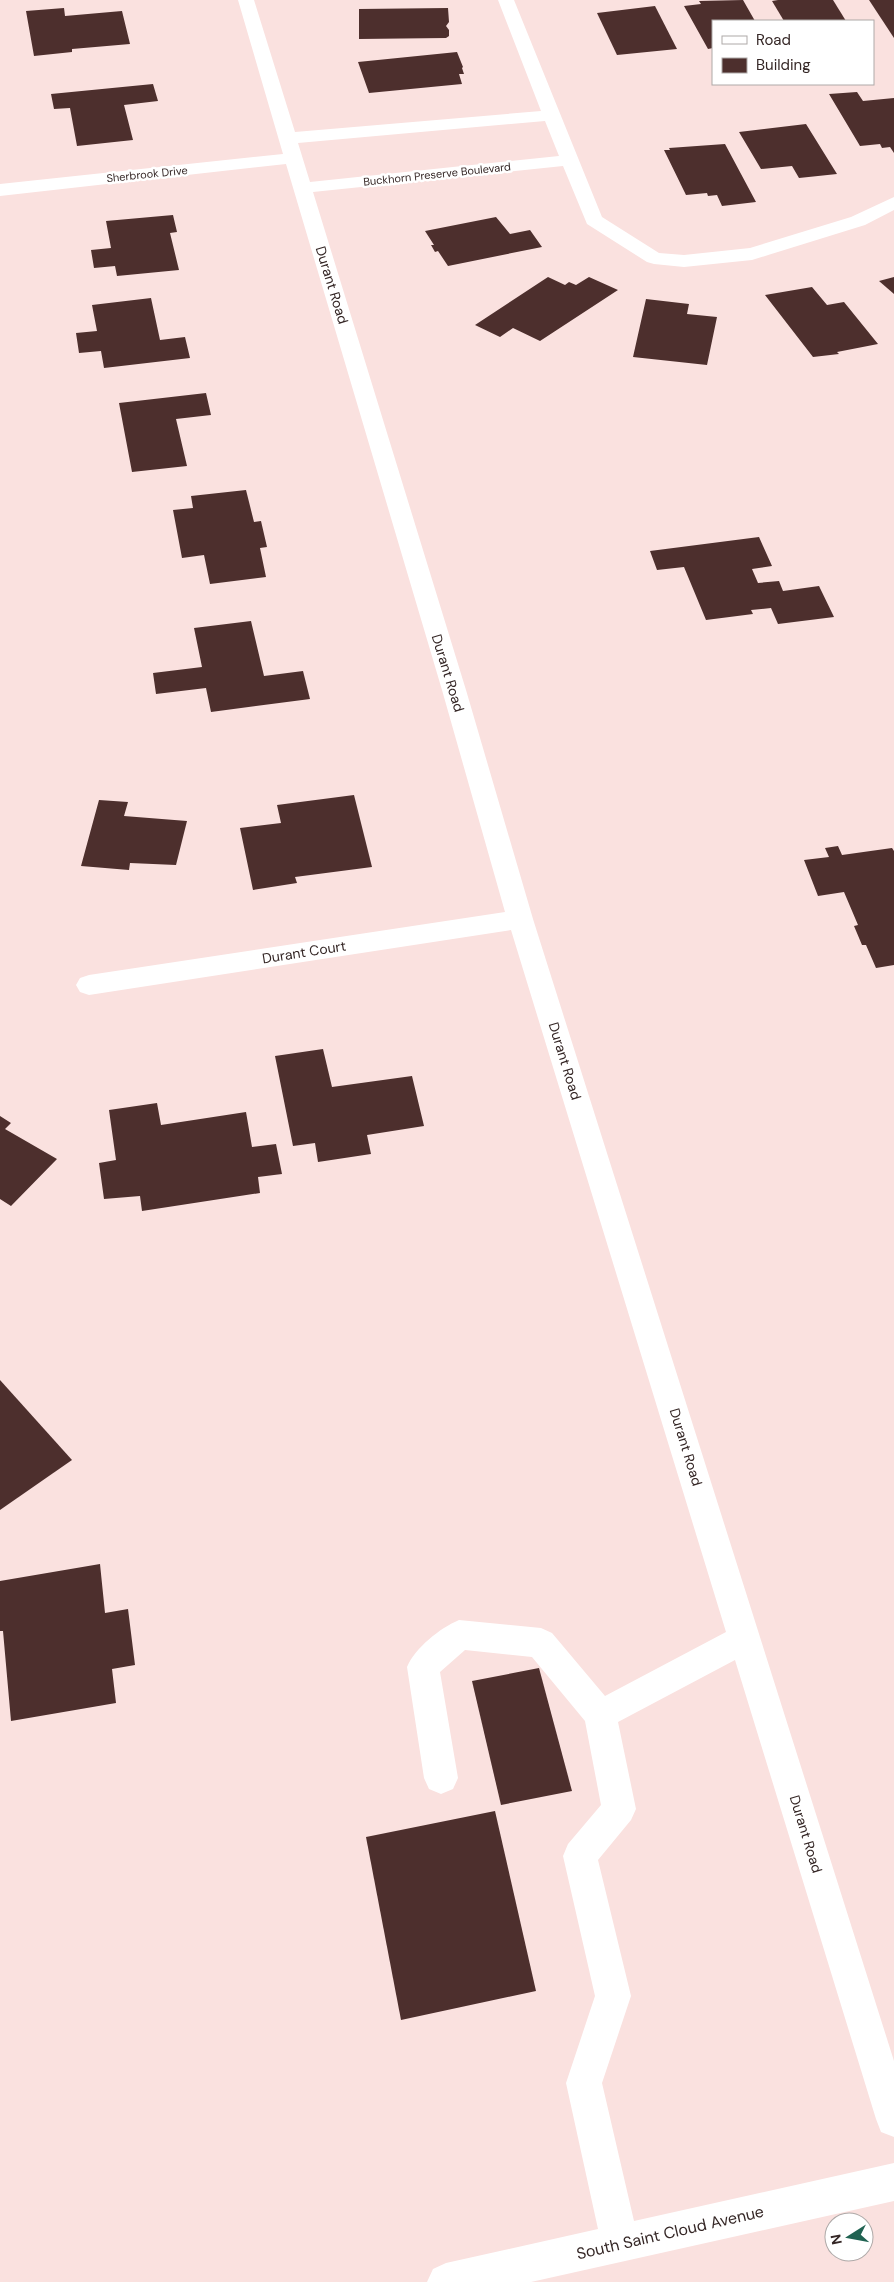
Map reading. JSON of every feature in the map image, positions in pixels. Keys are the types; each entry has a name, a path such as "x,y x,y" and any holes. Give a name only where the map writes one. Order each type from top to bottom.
{"street":[{"name":"Durant Road","path":"246,0 448,671 520,919 894,2118"},
{"path":"506,0 594,220 654,258 684,261 752,254 858,221 894,203"},
{"path":"291,148 552,115"},
{"name":"Sherbrook Drive","path":"0,190 291,148"},
{"name":"Buckhorn Preserve Boulevard","path":"302,188 571,160"},
{"name":"Durant Court","path":"89,985 520,919"},
{"path":"441,1778 423,1667 459,1635 541,1643 600,1715 619,1810 580,1856 613,1996 584,2083 620,2244"},
{"path":"600,1715 745,1638"},
{"name":"South Saint Cloud Avenue","path":"446,2282 894,2182"}],"building":[{"path":"743,0 754,20 712,20 712,48 708,49 684,6 701,4 699,1"},
{"path":"833,0 845,20 783,20 772,1"},
{"path":"869,0 894,0 894,38"},
{"path":"655,6 677,49 617,55 597,13"},
{"path":"64,8 65,16 122,11 130,44 72,49 72,52 34,56 26,11"},
{"path":"448,8 449,22 446,26 449,30 449,36 446,38 359,39 359,9"},
{"path":"457,52 463,67 464,74 459,74 462,84 369,93 358,62"},
{"path":"153,84 158,101 124,105 133,140 77,146 70,108 54,109 51,94"},
{"path":"857,92 863,101 894,98 894,153 890,147 882,148 880,144 860,146 829,94"},
{"path":"806,124 837,174 799,178 792,166 761,169 739,132"},
{"path":"725,144 756,202 722,206 717,195 708,196 707,193 686,195 664,150 670,150 669,148"},
{"path":"173,215 177,232 170,233 179,270 117,276 115,266 94,268 91,250 111,248 106,221"},
{"path":"496,217 510,234 530,230 542,247 448,266 438,251 435,252 431,245 434,245 425,231"},
{"path":"548,277 565,285 569,282 576,285 589,277 618,290 540,341 513,328 500,337 475,325"},
{"path":"894,277 894,294 879,281"},
{"path":"812,287 827,305 844,302 878,344 837,352 839,354 813,357 765,295"},
{"path":"151,298 160,340 185,337 190,358 104,368 101,351 79,353 76,333 97,331 92,305"},
{"path":"646,299 689,304 687,314 717,317 707,365 633,357"},
{"path":"206,393 211,415 176,419 187,466 132,472 119,403"},
{"path":"246,490 254,522 261,521 267,547 260,548 266,577 210,584 204,555 182,558 173,510 193,508 191,496"},
{"path":"759,537 772,566 752,569 758,583 779,581 783,591 819,586 834,617 778,624 771,608 751,610 753,614 706,620 684,567 657,570 650,551"},
{"path":"251,621 264,676 303,671 310,699 211,712 206,688 156,694 153,673 202,667 194,628"},
{"path":"354,795 372,867 295,877 297,883 253,890 240,828 281,823 277,805"},
{"path":"99,800 128,802 124,816 187,821 176,865 130,863 129,870 81,866"},
{"path":"838,846 842,855 892,848 894,851 894,965 876,968 866,945 862,945 854,926 858,925 844,892 818,896 804,860 829,857 825,848"},
{"path":"323,1049 332,1087 412,1076 424,1126 367,1135 371,1154 318,1162 315,1143 293,1146 275,1056"},
{"path":"157,1103 161,1125 246,1112 252,1147 276,1144 282,1174 258,1177 260,1193 142,1211 140,1196 104,1199 99,1163 116,1160 109,1110"},
{"path":"0,1116 11,1123 5,1129 57,1159 11,1206 0,1199"},
{"path":"0,1380 72,1460 0,1510"},
{"path":"100,1564 105,1613 128,1609 135,1665 112,1669 116,1703 11,1721 3,1631 0,1631 0,1581"},
{"path":"539,1668 572,1791 501,1805 472,1681"},
{"path":"495,1811 536,1991 401,2020 366,1837"}]}
